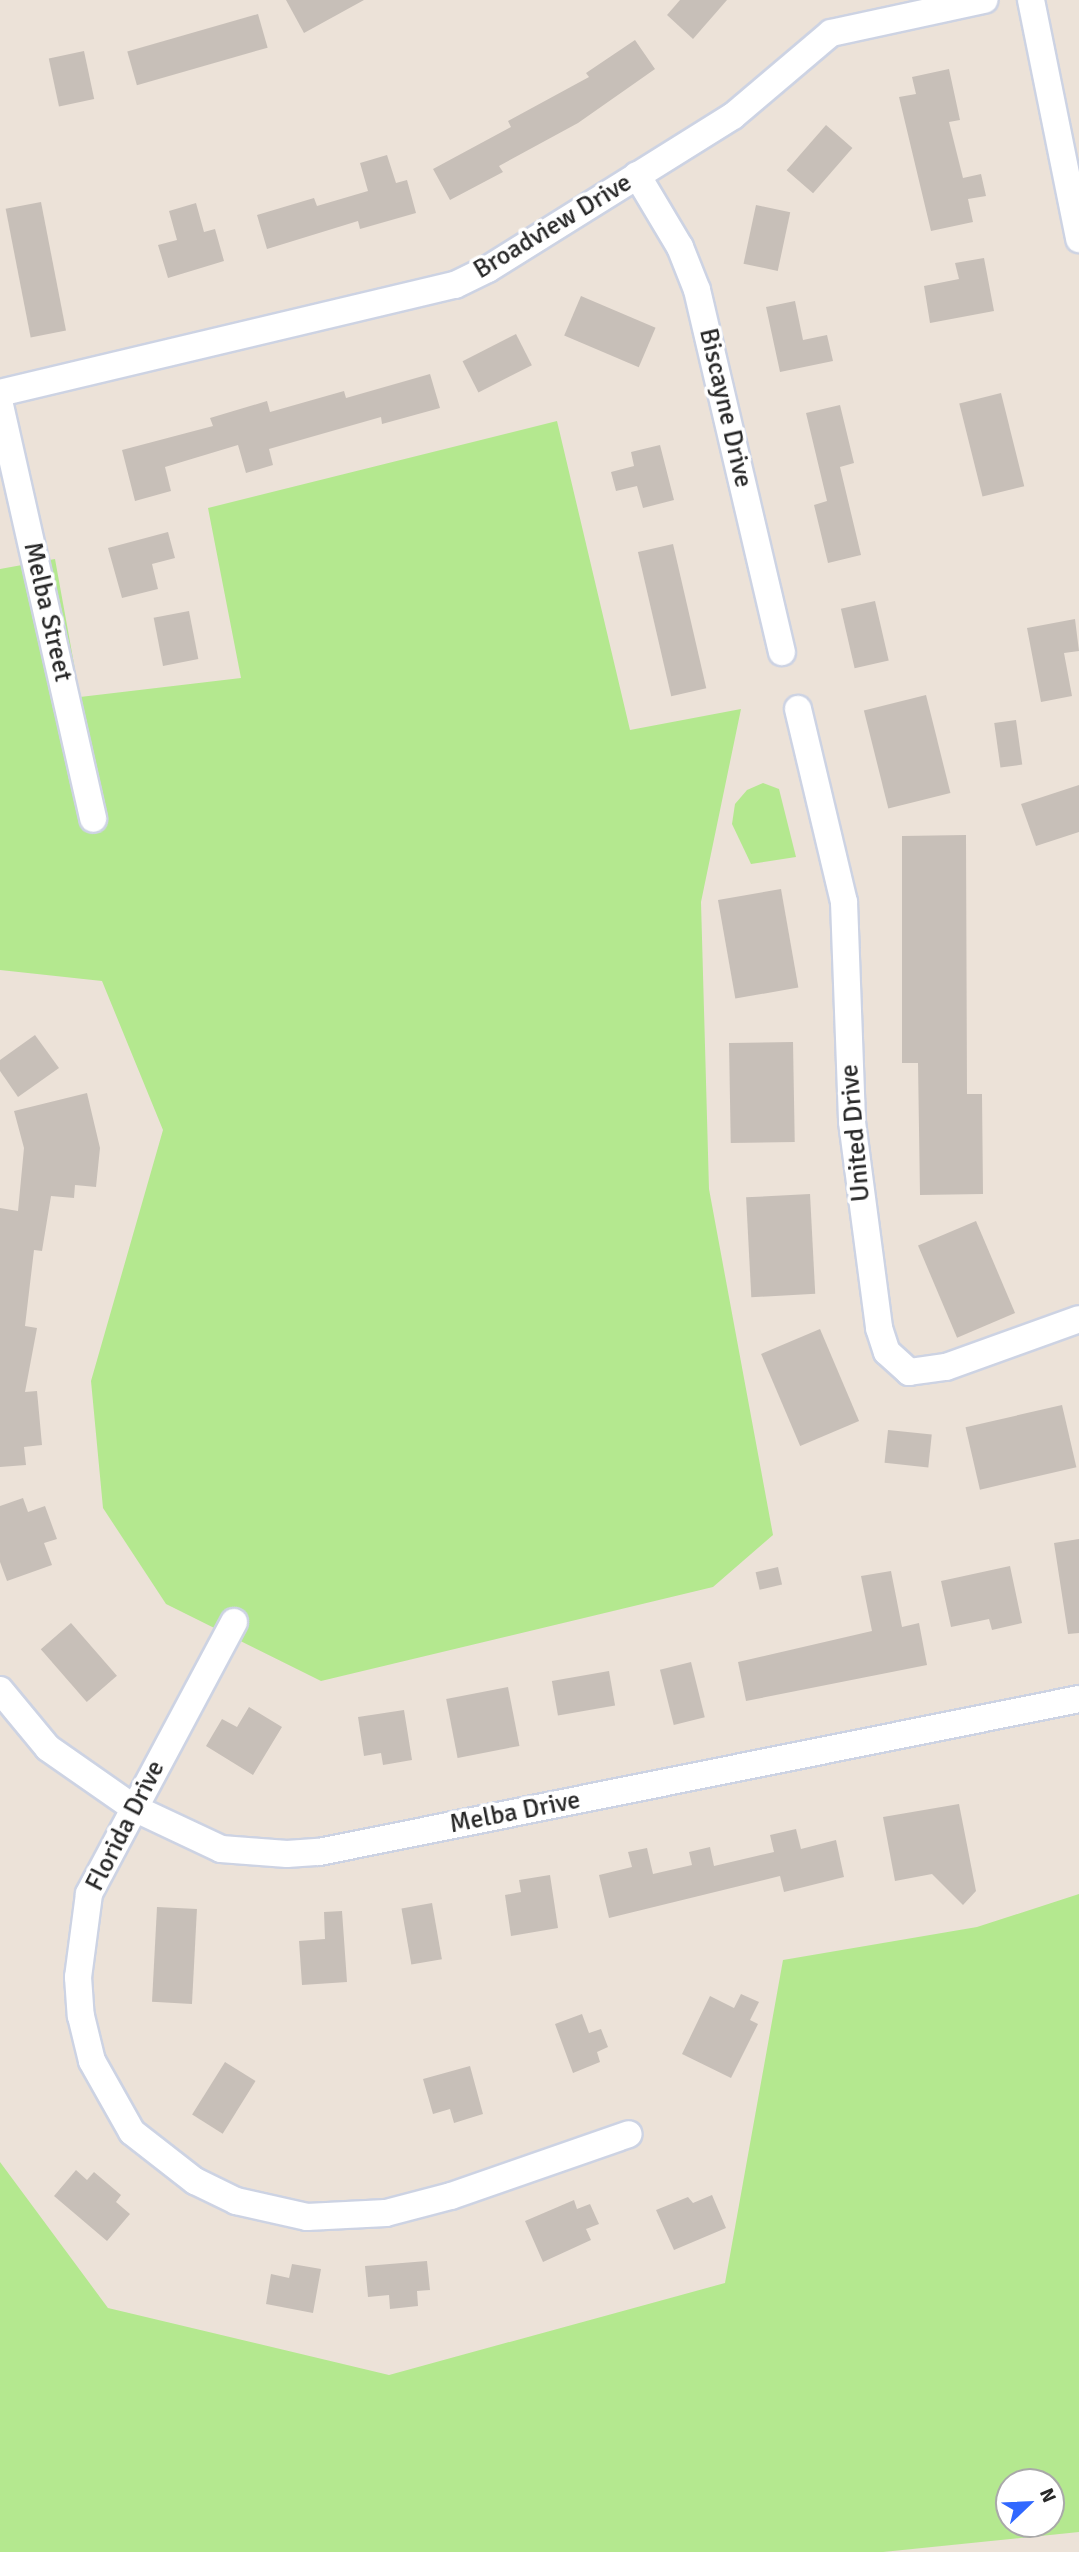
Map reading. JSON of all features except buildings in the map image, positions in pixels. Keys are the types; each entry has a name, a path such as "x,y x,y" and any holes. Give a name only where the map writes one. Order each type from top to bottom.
{"street":[{"name":"Broadview Drive","path":"0,393 455,285 488,269 733,116 831,33 984,0"},
{"path":"1031,0 1079,239"},
{"name":"Biscayne Drive","path":"637,175 680,247 697,290 782,652"},
{"name":"Melba Street","path":"0,405 93,819"},
{"name":"United Drive","path":"798,709 844,902 852,1122 878,1328 887,1352 909,1372 946,1367 1079,1319"},
{"name":"Florida Drive","path":"234,1622 89,1894 78,1977 81,2016 92,2061 111,2102 132,2132 195,2181 273,2212 362,2216 451,2196 629,2134"},
{"name":"Melba Drive","path":"0,1690 48,1748 134,1808 221,1849 250,1854 319,1853 1079,1699"}],"green space":[{"path":"557,421 630,730 741,709 701,902 709,1189 773,1535 713,1587 321,1681 166,1604 103,1508 91,1381 163,1130 102,981 0,970 0,569 55,559 80,697 241,678 208,508"},
{"path":"763,783 779,789 796,857 751,864 732,824 735,804 747,790"},
{"path":"1079,1894 1079,2532 1065,2533 1065,2468 995,2468 995,2538 1020,2538 883,2552 0,2552 0,2162 108,2308 389,2375 725,2283 783,1960 977,1927"}]}
